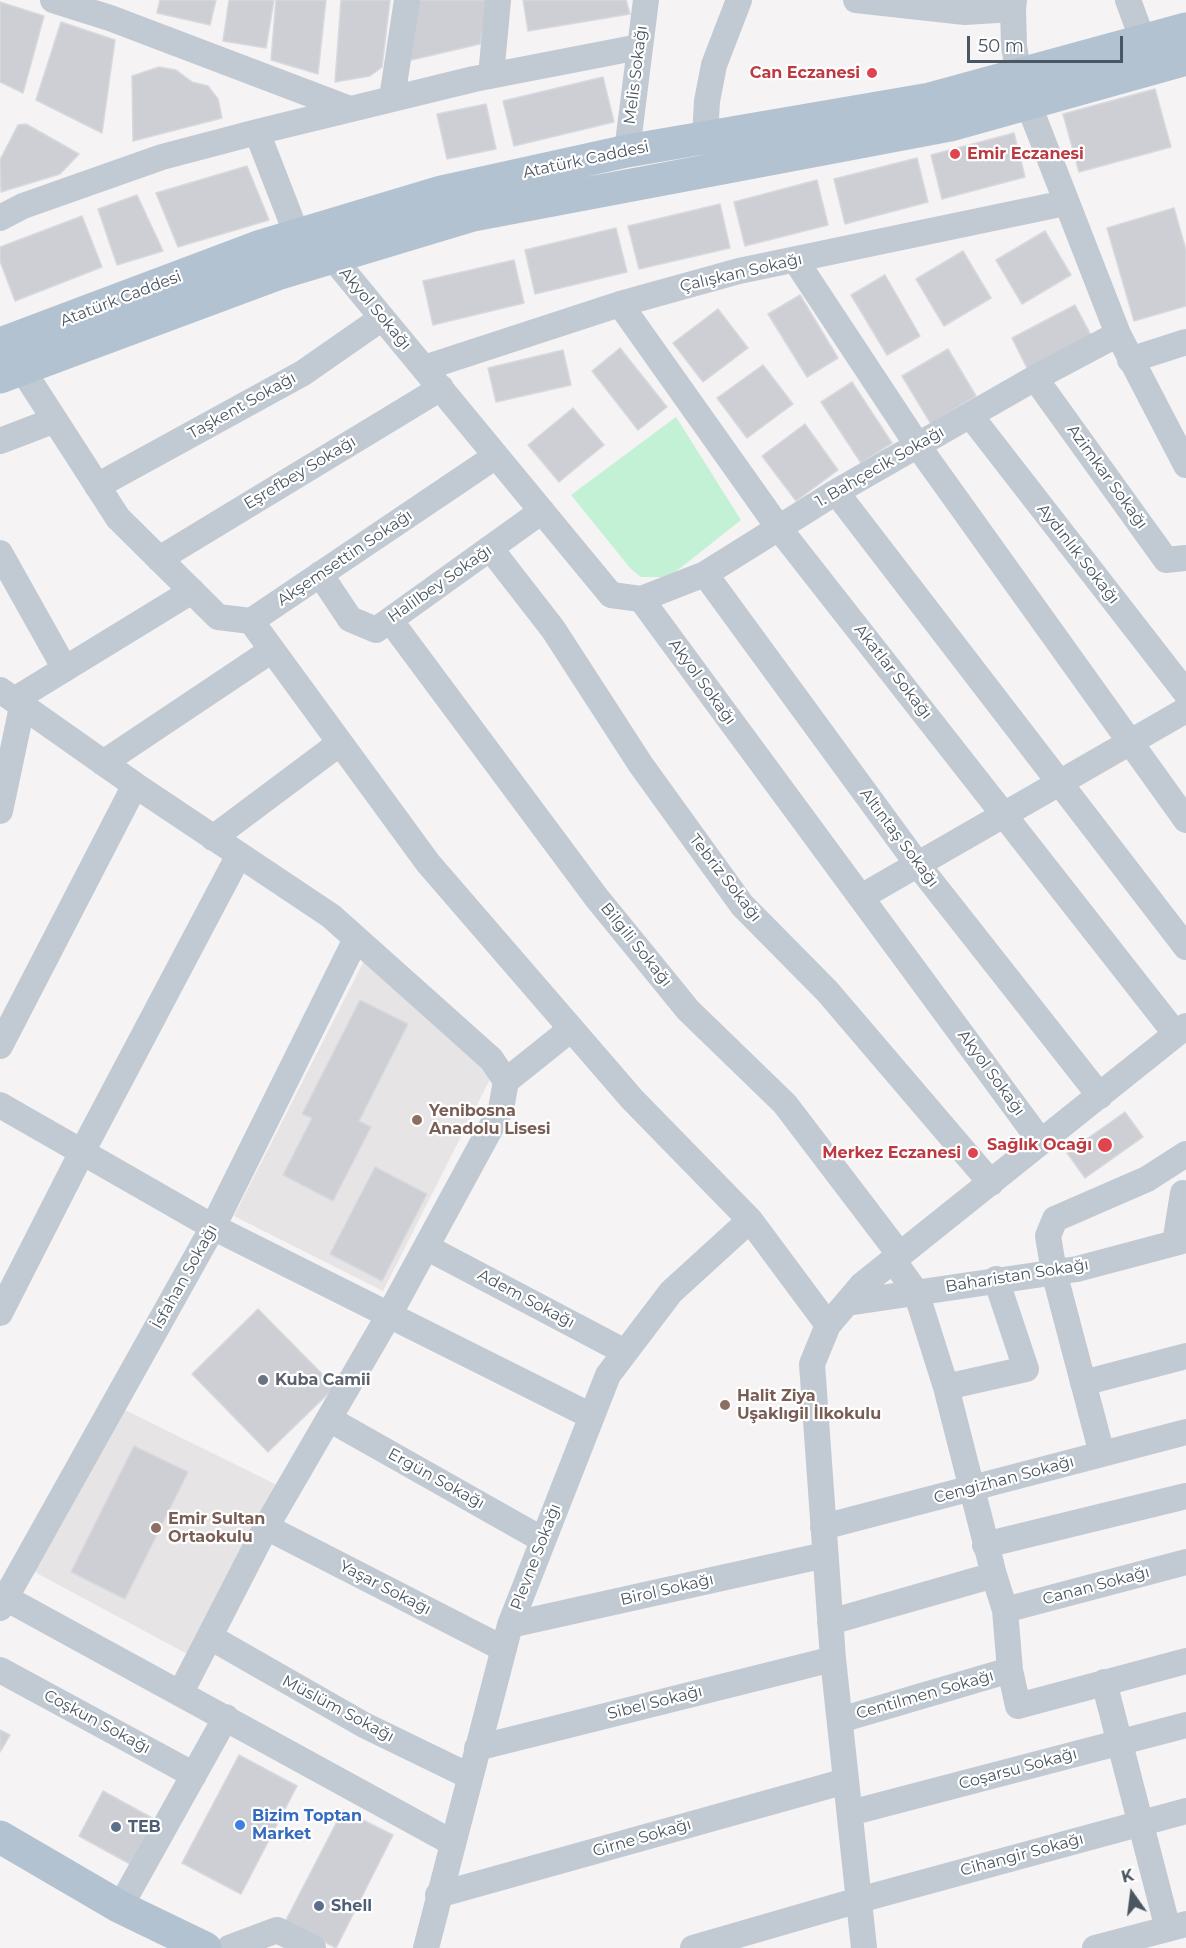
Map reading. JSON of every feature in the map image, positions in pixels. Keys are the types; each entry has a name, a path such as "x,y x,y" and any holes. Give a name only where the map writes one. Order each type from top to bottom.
{"main road":[{"name":"Atatürk Caddesi","path":"0,344 297,235 441,192 627,151 705,137 930,99 1024,89 1143,42 1186,29"},
{"path":"11,373 277,274 473,215 950,125 1024,89 1186,59"},
{"path":"0,1837 120,1907 206,1948"}],"street":[{"path":"53,0 111,9 348,108"},
{"path":"392,98 407,0"},
{"path":"491,76 498,0"},
{"name":"Melis Sokağı","path":"627,151 645,0"},
{"path":"705,137 707,101 714,65 739,0"},
{"path":"856,0 965,12 1013,4 1014,46 1024,89 1065,203 1130,360 1186,465"},
{"path":"1128,0 1143,42"},
{"path":"0,218 23,206 162,157 348,108 491,76 639,47"},
{"path":"256,132 297,235"},
{"name":"Çalışkan Sokağı","path":"424,368 620,304 740,271 1065,203"},
{"name":"Akyol Sokağı","path":"332,257 611,595 641,599 1041,1142"},
{"path":"795,261 918,446 1129,744 1186,820"},
{"name":"Akatlar Sokağı","path":"620,304 778,526 1005,814 1181,1030"},
{"name":"Taşkent Sokağı","path":"97,486 303,373 382,318"},
{"name":"1. Bahçecik Sokağı","path":"641,599 705,574 778,526 836,492 1035,378 1118,334"},
{"path":"1130,360 1186,342"},
{"path":"11,373 55,420 118,518 218,617 251,621 428,863 632,1099 750,1221 828,1325"},
{"name":"Azimkar Sokağı","path":"1035,378 1166,560 1186,558"},
{"name":"Eşrefbey Sokağı","path":"159,559 441,388"},
{"name":"Aydınlık Sokağı","path":"970,415 1186,693"},
{"path":"0,441 55,420"},
{"name":"Akşemsettin Sokağı","path":"251,621 496,456"},
{"path":"836,492 1186,947"},
{"name":"Halilbey Sokağı","path":"320,574 350,619 376,630 542,511"},
{"name":"Tebriz Sokağı","path":"490,549 553,629 641,765 742,905 827,991 991,1183"},
{"path":"0,553 65,669"},
{"name":"Altıntaş Sokağı","path":"705,574 918,865 1100,1096"},
{"path":"12,699 192,591"},
{"name":"Bilgili Sokağı","path":"390,620 596,897 688,1010 785,1104 896,1257 916,1292 946,1387 985,1545 1005,1610 1010,1670 1018,1706 1104,1682"},
{"path":"103,763 272,650"},
{"path":"12,699 135,786 331,916 491,1059 506,1081"},
{"path":"0,811 12,699"},
{"path":"861,897 1186,710"},
{"path":"213,838 340,743"},
{"path":"0,1046 135,786"},
{"path":"0,1313 239,855"},
{"name":"İsfahan Sokağı","path":"2,1600 213,1227 356,939"},
{"path":"181,1692 266,1527 389,1315 501,1109 506,1081 571,1029"},
{"path":"864,1948 833,1659 812,1364 828,1325 862,1285 1181,1030"},
{"path":"0,1105 213,1227 591,1416"},
{"path":"1102,1454 1053,1272 1048,1236 1055,1220 1147,1179 1186,1154"},
{"path":"1147,1179 1184,1193 1180,1242"},
{"name":"Plevne Sokağı","path":"426,1948 451,1842 510,1625 608,1375 671,1292 750,1221"},
{"name":"Baharistan Sokağı","path":"847,1303 996,1279 1077,1269 1180,1242"},
{"name":"Adem Sokağı","path":"426,1247 625,1352"},
{"path":"946,1387 1026,1369 996,1279"},
{"path":"1083,1383 1186,1356"},
{"name":"Ergün Sokağı","path":"329,1419 543,1540"},
{"name":"Cengizhan Sokağı","path":"823,1527 1186,1432"},
{"path":"985,1545 1186,1496"},
{"name":"Yaşar Sokağı","path":"266,1527 504,1649"},
{"name":"Birol Sokağı","path":"510,1625 825,1555"},
{"name":"Canan Sokağı","path":"1005,1610 1186,1562"},
{"path":"830,1622 994,1575"},
{"path":"2,1600 181,1692 451,1842"},
{"name":"Müslüm Sokağı","path":"210,1638 364,1725 469,1776"},
{"name":"Sibel Sokağı","path":"477,1748 833,1659"},
{"path":"1095,1948 1177,1926 1141,1824 1104,1682 1186,1661"},
{"name":"Coşkun Sokağı","path":"0,1670 194,1775"},
{"name":"Centilmen Sokağı","path":"840,1720 1010,1670"},
{"path":"120,1907 226,1717"},
{"name":"Coşarsu Sokağı","path":"850,1813 1186,1725"},
{"name":"Girne Sokağı","path":"438,1895 846,1782"},
{"name":"Cihangir Sokağı","path":"693,1948 859,1900 1186,1811"},
{"path":"229,1948 278,1930 313,1948"}],"shaded area":[{"path":"365,959 492,1075 383,1291 234,1216"},
{"name":"Emir Sultan Ortaokulu","path":"121,1408 279,1486 191,1656 31,1570"}],"green space":[{"path":"676,417 741,520 669,577 641,577 631,569 571,495"}],"building":[{"path":"160,0 216,0 210,25 157,13"},
{"path":"229,0 274,0 266,48 223,41"},
{"path":"276,0 326,0 318,74 271,60"},
{"path":"341,0 390,0 382,67 370,76 335,82"},
{"path":"414,0 488,0 480,44 407,61"},
{"path":"523,0 626,0 630,14 528,31"},
{"path":"0,2 44,16 23,93 0,82"},
{"path":"61,22 115,40 102,133 36,100"},
{"path":"159,67 176,70 192,82 208,86 218,99 222,118 133,141 132,76"},
{"path":"603,77 614,122 514,146 503,101"},
{"path":"1155,89 1171,147 1079,172 1063,114"},
{"path":"486,104 496,149 447,159 437,114"},
{"path":"26,124 79,154 60,174 1,192 0,160 18,125"},
{"path":"1014,133 1025,177 942,199 931,155"},
{"path":"917,158 928,202 845,224 834,179"},
{"path":"247,166 269,220 178,247 156,193"},
{"path":"817,180 828,225 745,246 734,202"},
{"path":"137,195 163,251 117,265 98,209"},
{"path":"720,204 730,248 639,269 628,226"},
{"path":"1174,208 1186,250 1186,306 1134,321 1107,228"},
{"path":"82,216 102,267 15,301 0,261 0,247"},
{"path":"616,228 627,272 535,294 525,250"},
{"path":"1045,231 1071,275 1022,304 996,260"},
{"path":"963,251 991,298 944,326 916,279"},
{"path":"514,260 524,303 433,325 423,281"},
{"path":"885,275 920,336 887,355 851,295"},
{"path":"800,295 838,358 807,377 768,314"},
{"path":"1075,305 1092,337 1028,370 1012,338"},
{"path":"718,309 748,348 703,382 673,343"},
{"path":"620,348 667,407 638,430 592,371"},
{"path":"948,349 976,396 931,424 902,376"},
{"path":"563,350 571,385 496,402 488,368"},
{"path":"763,365 793,404 747,438 717,398"},
{"path":"852,382 892,443 861,463 821,402"},
{"path":"573,408 604,445 559,482 528,445"},
{"path":"805,424 838,470 796,501 762,456"},
{"path":"360,1000 408,1024 359,1121 371,1127 333,1201 283,1175 312,1118 302,1114"},
{"name":"Sağlık Ocağı","path":"1125,1112 1143,1137 1085,1178 1067,1153"},
{"path":"375,1167 427,1194 382,1281 330,1254"},
{"name":"Kuba Camii","path":"258,1309 335,1387 268,1452 192,1374"},
{"path":"134,1446 188,1472 125,1599 71,1572"},
{"path":"0,1730 10,1735 0,1752"},
{"name":"Bizim Toptan Market","path":"239,1755 297,1786 241,1894 182,1863"},
{"path":"103,1791 154,1819 130,1864 79,1836"},
{"path":"343,1810 393,1835 336,1948 285,1922"}],"place":[{"name":"Can Eczanesi","path":"872,73"},
{"name":"Emir Eczanesi","path":"955,154"},
{"name":"Yenibosna Anadolu Lisesi","path":"417,1120"},
{"name":"Sağlık Ocağı","path":"1105,1145"},
{"name":"Merkez Eczanesi","path":"973,1153"},
{"name":"Kuba Camii","path":"263,1380"},
{"name":"Halit Ziya Uşaklıgil İlkokulu","path":"725,1405"},
{"name":"Emir Sultan Ortaokulu","path":"156,1528"},
{"name":"Bizim Toptan Market","path":"240,1825"},
{"name":"TEB","path":"116,1827"},
{"name":"Shell","path":"319,1906"}]}
